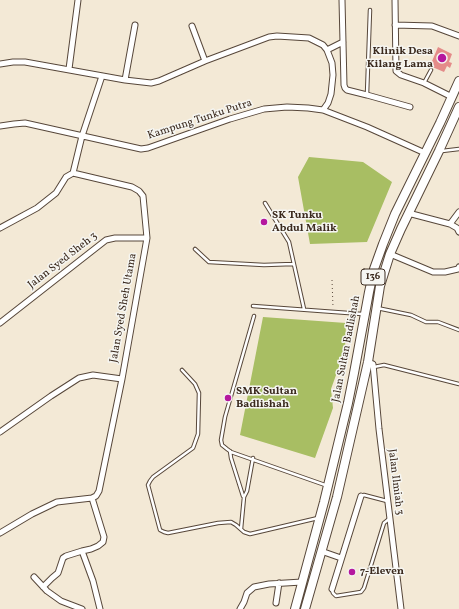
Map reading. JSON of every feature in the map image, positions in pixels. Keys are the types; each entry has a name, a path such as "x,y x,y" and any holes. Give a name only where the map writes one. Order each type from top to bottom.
{"main road":[{"name":"Jalan Sultan Badlishah","path":"295,609 332,470 354,373 374,269 395,214 459,81"},
{"name":"Jalan Sultan Badlishah","path":"305,609 335,505 370,364 380,286 390,254 408,213 459,107"},
{"path":"332,470 336,477 339,477 343,472"}],"street":[{"path":"69,69 78,0"},
{"path":"342,0 344,85 347,90 367,94 410,107"},
{"path":"395,0 396,71 401,75 424,83 452,97"},
{"path":"125,80 134,25"},
{"path":"395,25 432,26 459,36"},
{"path":"192,26 205,61"},
{"path":"0,64 25,62 125,80 151,83 269,37 309,38 323,45 327,50 332,63 333,75 331,94 328,103 323,110"},
{"path":"327,50 343,42"},
{"path":"0,228 38,208 56,193 66,177 73,173 82,136 102,76"},
{"name":"Kampung Tunku Putra","path":"0,126 25,123 140,149 148,148 230,119 264,109 287,107 323,110 367,127 425,153"},
{"name":"Jalan Syed Sheh Utama","path":"73,173 132,187 139,191 143,196 147,238 122,379 99,491 94,497"},
{"path":"450,224 459,212"},
{"path":"408,213 450,224 457,228 459,232"},
{"name":"Jalan Syed Sheh 3","path":"0,323 106,240 115,238 147,238"},
{"path":"390,254 433,272 445,272 459,268"},
{"name":"Jalan Ilmiah 3","path":"370,364 401,609"},
{"path":"0,432 79,378 93,375 122,379"},
{"path":"332,590 360,496"},
{"path":"0,534 32,514 57,502 94,497 104,537 103,542 98,546 66,556 58,573 43,587"},
{"path":"82,551 93,581 100,609"},
{"path":"322,551 342,558"},
{"path":"34,577 47,591 61,601 82,609"},
{"path":"240,609 247,593 254,587 269,584 302,582"},
{"path":"276,604 279,583"}],"lane":[{"path":"367,94 370,10"},
{"path":"424,83 431,70"},
{"path":"439,151 459,149"},
{"path":"265,203 289,242 304,309"},
{"path":"195,249 209,262 264,265 293,264"},
{"path":"253,306 365,314"},
{"path":"376,308 411,315 426,322 438,322 459,330"},
{"path":"254,316 224,417 221,440 222,445 230,451 328,486"},
{"path":"370,364 384,365 459,384"},
{"path":"182,370 195,384 199,393 198,434 193,448 154,477 148,486 160,530 168,533 231,522 244,532 250,534 320,517"},
{"path":"230,451 244,497"},
{"path":"241,530 244,497 253,458"},
{"path":"360,496 364,495 387,501"},
{"path":"332,590 336,596 361,592 364,588 371,568 384,523 390,519"}],"path":[{"path":"332,280 334,311"}],"green space":[{"path":"309,157 363,162 392,182 367,242 310,244 298,177"},
{"path":"263,317 346,323 345,350 331,389 333,408 315,458 240,435"}],"building":[{"name":"Klinik Desa Kilang Lama","path":"438,47 452,54 449,62 452,63 450,68 447,66 444,72 430,66"}],"place":[{"name":"Klinik Desa Kilang Lama","path":"442,58"},
{"name":"SK Tunku Abdul Malik","path":"264,222"},
{"name":"SMK Sultan Badlishah","path":"228,398"},
{"name":"7-Eleven","path":"352,572"}]}
